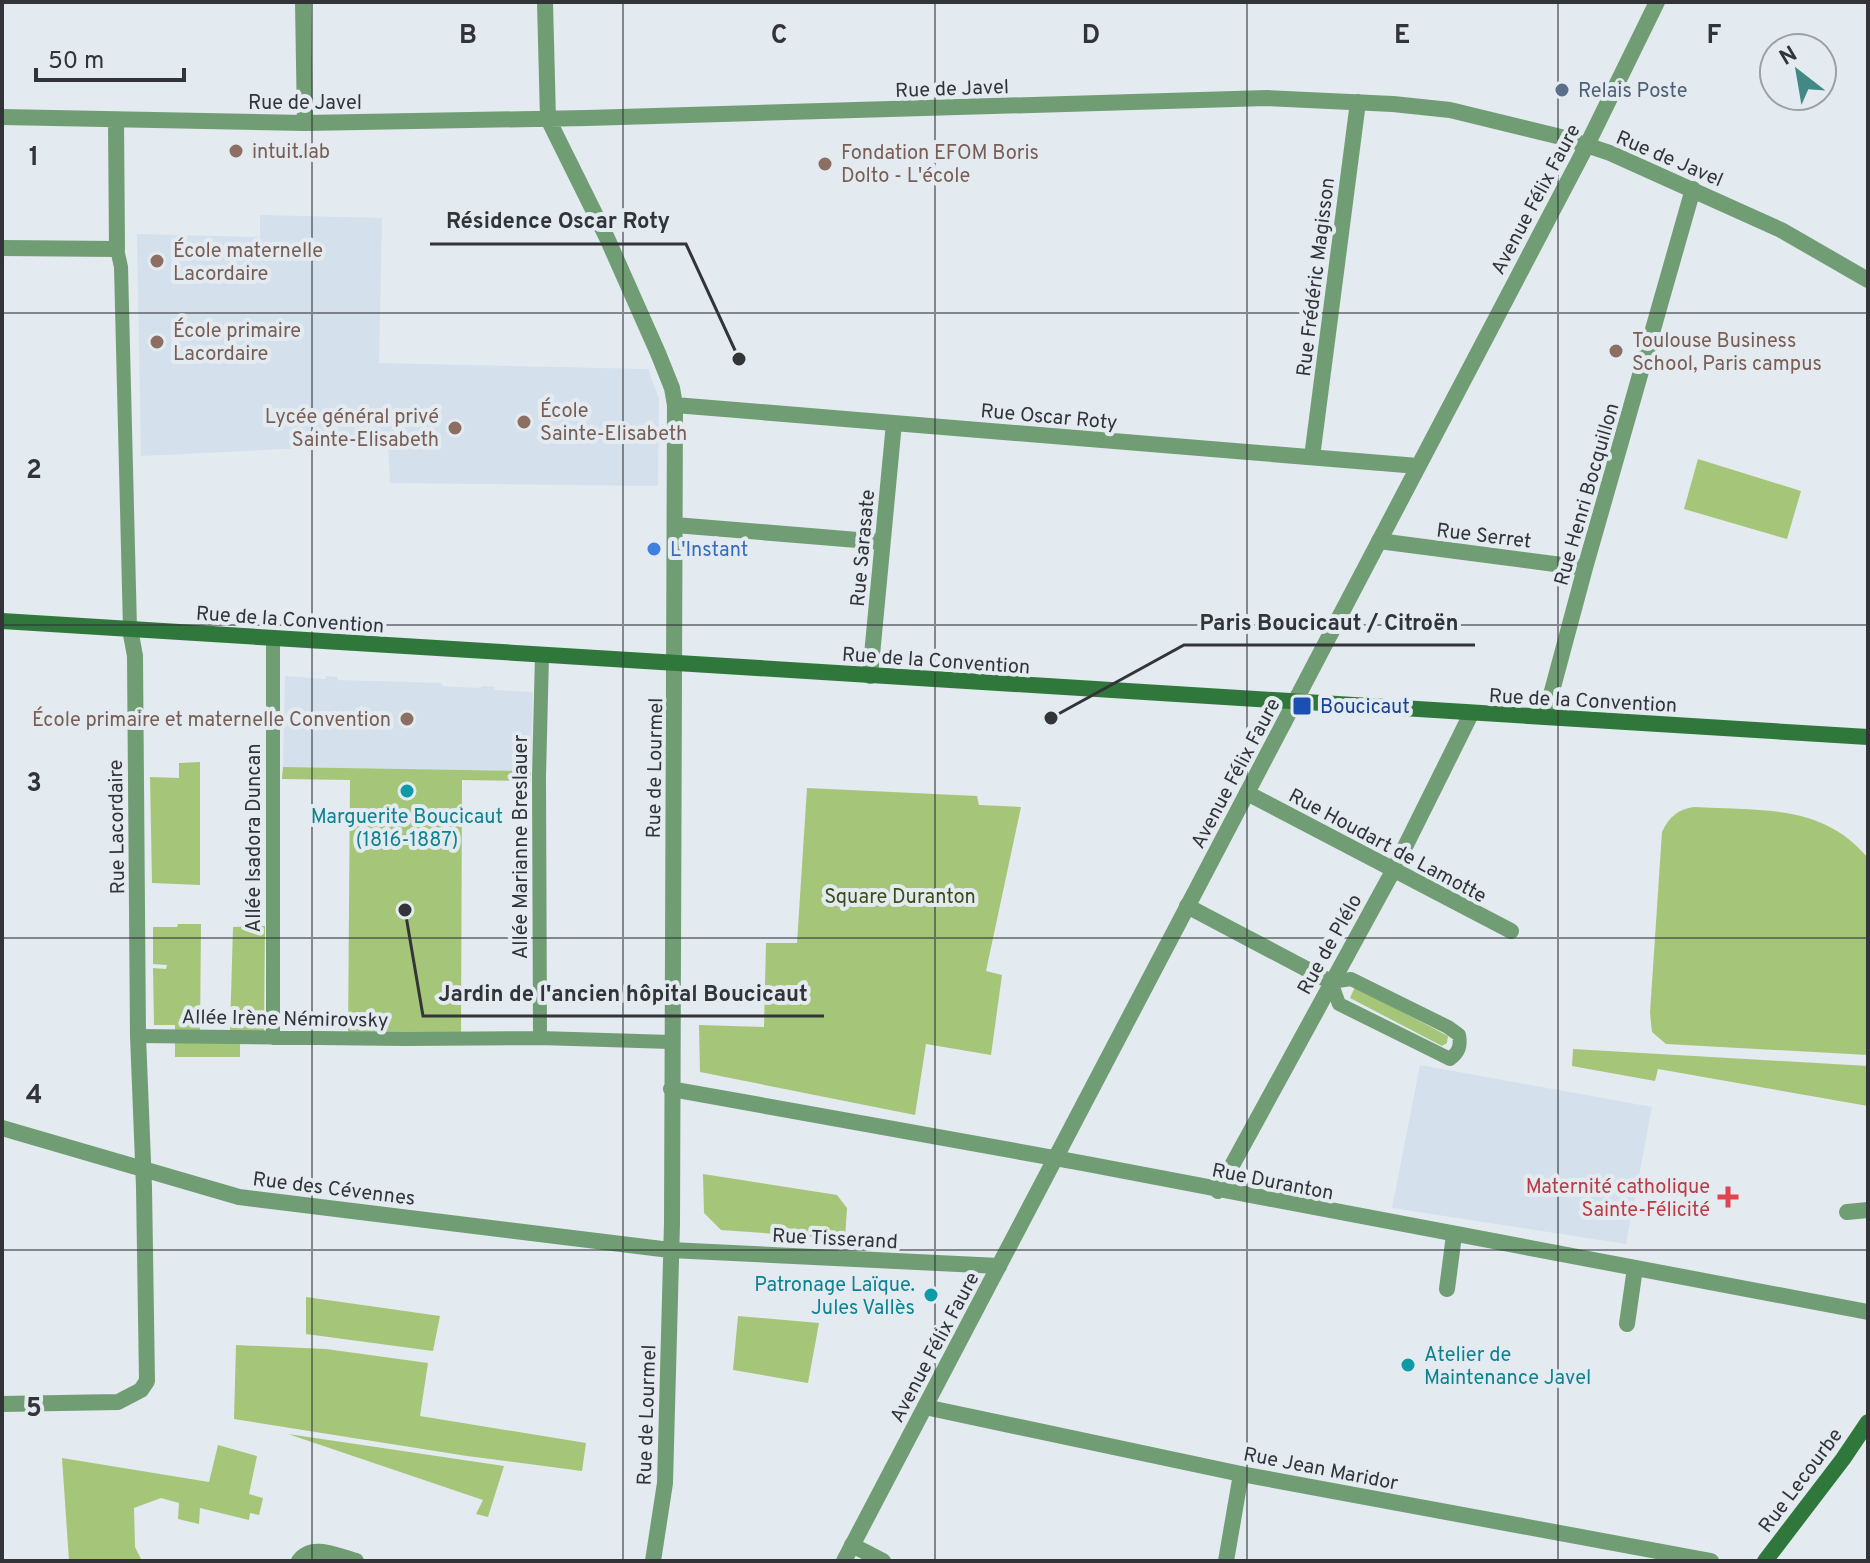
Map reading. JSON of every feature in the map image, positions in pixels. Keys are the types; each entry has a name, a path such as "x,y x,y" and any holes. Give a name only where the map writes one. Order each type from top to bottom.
{"main road":[{"name":"Rue de la Convention","path":"2,621 1868,737"},
{"name":"Rue Lecourbe","path":"1765,1561 1868,1422"}],"street":[{"path":"303,2 305,123"},
{"name":"Rue de Lourmel","path":"545,2 548,119 632,296 672,388 675,405 672,1223 665,1483 653,1561"},
{"name":"Avenue Félix Faure","path":"844,1561 1587,145 1657,2"},
{"name":"Rue de Javel","path":"2,117 305,123 1267,98 1450,110 1587,145 1781,230 1868,280"},
{"name":"Rue Frédéric Magisson","path":"1312,457 1358,102"},
{"name":"Rue Lacordaire","path":"2,1404 118,1402 141,1390 147,1381 138,1036 135,656 130,629 121,267 117,249 116,121"},
{"name":"Rue Henri Bocquillon","path":"1545,717 1693,189"},
{"path":"2,248 117,249"},
{"name":"Rue Oscar Roty","path":"675,405 1418,466"},
{"name":"Rue Sarasate","path":"870,676 894,423"},
{"path":"675,525 882,542"},
{"name":"Rue Serret","path":"1379,541 1585,568"},
{"name":"Allée Isadora Duncan","path":"273,638 273,1038"},
{"name":"Allée Marianne Breslauer","path":"540,1038 542,655"},
{"name":"Rue de Plélo","path":"1218,1191 1393,871 1471,714"},
{"name":"Rue Houdart de Lamotte","path":"1247,793 1511,931"},
{"path":"1187,906 1331,982 1351,979 1448,1027 1459,1035 1461,1044 1457,1054 1450,1059 1339,1004 1331,982"},
{"name":"Allée Irène Némirovsky","path":"138,1036 540,1038 671,1042"},
{"name":"Rue Duranton","path":"671,1089 1868,1312"},
{"name":"Rue des Cévennes","path":"2,1128 239,1197 670,1250"},
{"path":"1847,1212 1868,1210"},
{"path":"1447,1289 1454,1235"},
{"name":"Rue Tisserand","path":"670,1250 999,1266"},
{"path":"1627,1324 1635,1268"},
{"name":"Rue Jean Maridor","path":"925,1407 1241,1474 1711,1561"},
{"path":"1226,1561 1241,1474"},
{"path":"852,1545 883,1561"},
{"path":"299,1561 307,1552 315,1551 356,1561"}],"shaded area":[{"path":"260,215 382,218 379,363 648,369 659,399 658,486 390,483 388,444 141,456 137,234 260,237"},
{"name":"École primaire et maternelle Convention","path":"285,676 441,683 443,686 484,686 494,687 495,690 533,692 531,771 283,767"},
{"path":"1420,1065 1652,1107 1626,1244 1392,1208"}],"green space":[{"path":"1698,459 1801,491 1787,539 1684,509"},
{"path":"200,762 200,885 152,883 150,777 179,778 179,763"},
{"path":"283,767 531,771 531,781 462,780 461,1039 348,1039 350,780 282,779"},
{"name":"Square Duranton","path":"807,788 977,796 979,805 1021,807 986,971 1002,975 991,1055 926,1044 915,1115 700,1072 699,1025 764,1027 766,943 797,943"},
{"path":"1694,807 1765,810 1810,819 1831,827 1868,858 1868,1055 1666,1044 1652,1032 1650,1013 1662,832 1675,815"},
{"path":"178,924 201,924 200,1030 175,1030 175,1025 154,1025 153,968 166,969 167,965 153,964 153,927 177,927"},
{"path":"265,926 264,1031 230,1031 233,927"},
{"path":"1355,987 1448,1036 1447,1043 1442,1046 1350,998"},
{"path":"175,1043 240,1043 240,1057 175,1057"},
{"path":"1573,1049 1868,1066 1868,1106 1658,1069 1655,1081 1572,1066"},
{"path":"703,1174 837,1195 847,1208 845,1239 721,1230 704,1213"},
{"path":"306,1297 440,1316 433,1351 306,1334"},
{"path":"738,1316 819,1323 808,1383 733,1370"},
{"path":"236,1345 326,1349 428,1363 420,1416 586,1443 582,1471 234,1419"},
{"path":"288,1434 504,1466 488,1517 476,1514 483,1500"},
{"path":"218,1445 257,1456 249,1494 263,1498 259,1515 250,1513 249,1520 200,1508 199,1524 178,1519 179,1503 161,1498 134,1508 135,1547 142,1561 69,1561 62,1458 209,1482"}],"place":[{"name":"Relais Poste","path":"1562,90"},
{"name":"intuit.lab","path":"236,151"},
{"name":"Fondation EFOM Boris Dolto - L'école","path":"825,164"},
{"name":"École maternelle Lacordaire","path":"157,261"},
{"name":"École primaire Lacordaire","path":"157,342"},
{"name":"Toulouse Business School, Paris campus","path":"1616,351"},
{"name":"Résidence Oscar Roty","path":"739,359"},
{"name":"École Sainte-Elisabeth","path":"524,422"},
{"name":"Lycée général privé Sainte-Elisabeth","path":"455,428"},
{"name":"L'Instant","path":"654,549"},
{"name":"Boucicaut","path":"1302,706"},
{"name":"Paris Boucicaut / Citroën","path":"1051,718"},
{"name":"École primaire et maternelle Convention","path":"407,719"},
{"name":"Marguerite Boucicaut (1816-1887)","path":"407,791"},
{"name":"Jardin de l'ancien hôpital Boucicaut","path":"405,910"},
{"name":"Maternité catholique Sainte-Félicité","path":"1728,1197"},
{"name":"Patronage Laïque. Jules Vallès","path":"931,1295"},
{"name":"Atelier de Maintenance Javel","path":"1408,1365"}]}
